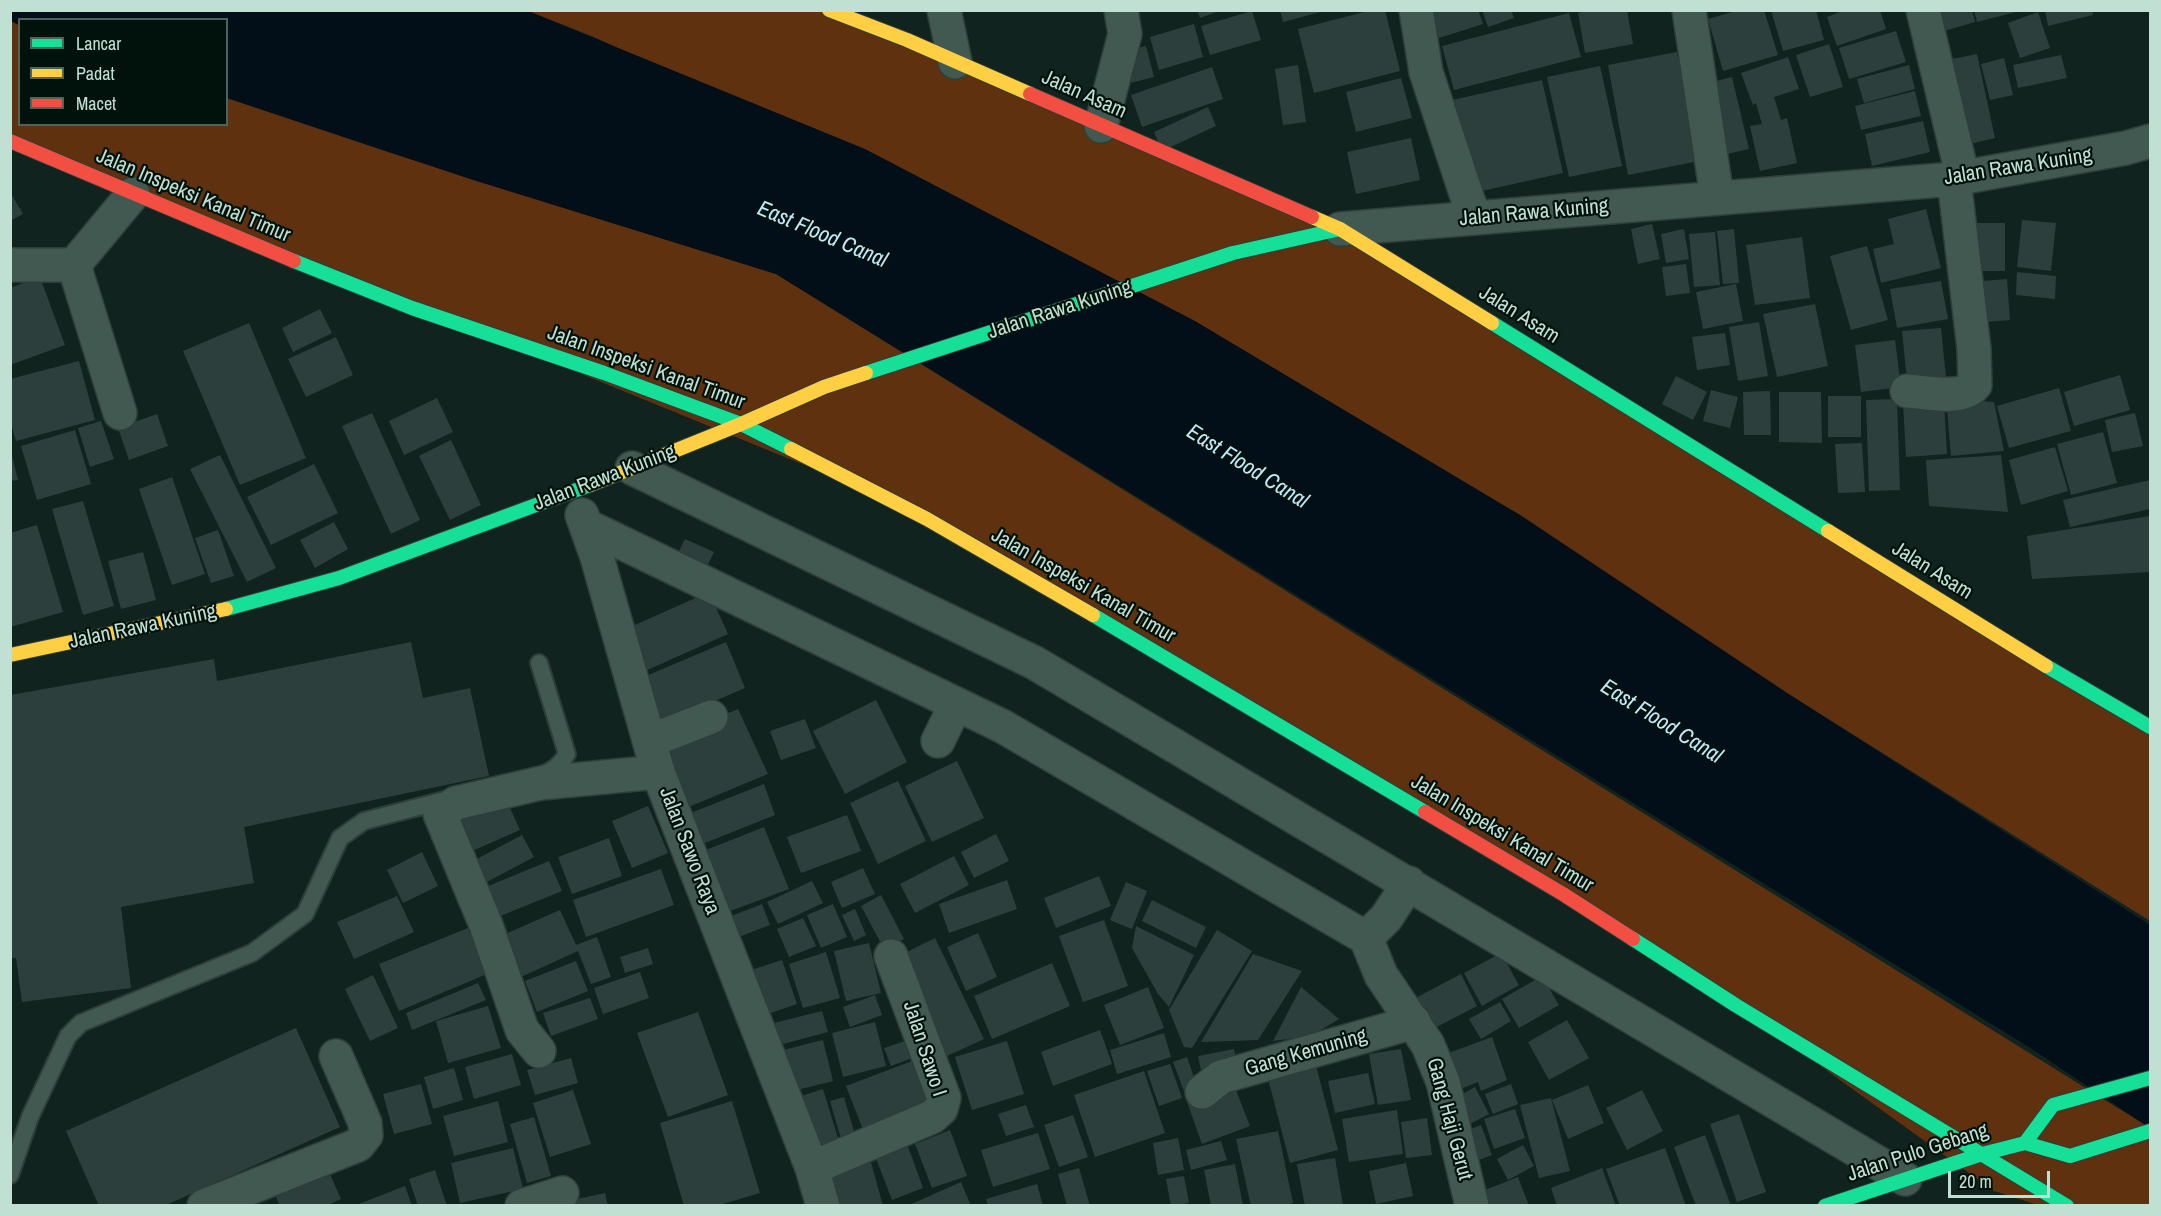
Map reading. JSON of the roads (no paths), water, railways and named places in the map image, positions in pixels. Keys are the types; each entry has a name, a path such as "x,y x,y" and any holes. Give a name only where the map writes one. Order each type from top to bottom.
{"street":[{"name":"Jalan Asam","path":"829,10 908,40 1340,229 2017,648 2151,727"},
{"path":"944,10 955,62"},
{"path":"1101,126 1125,34 1121,10"},
{"path":"1416,10 1426,72 1474,218"},
{"path":"1689,10 1717,197"},
{"path":"1907,391 1954,394 1975,385 1959,179 1923,10"},
{"name":"Jalan Inspeksi Kanal Timur","path":"10,141 273,253 412,308 604,373 741,424 927,519 1563,894 1737,1006 2067,1206"},
{"name":"Jalan Rawa Kuning","path":"10,655 172,622 339,578 632,468 741,424 824,387 1233,253 1340,229 1959,179 2116,150 2151,141"},
{"path":"74,265 133,194"},
{"path":"10,265 74,265"},
{"path":"74,265 120,413"},
{"path":"632,468 1035,663 1905,1179"},
{"name":"Jalan Sawo Raya","path":"574,490 597,557 658,772 812,1168 823,1206"},
{"path":"586,526 1002,726 1366,938 1386,918 1409,883"},
{"path":"938,741 956,704"},
{"path":"650,741 711,717"},
{"path":"539,1051 522,1030 486,925 440,814 456,803 541,783 658,772"},
{"name":"Gang Haji Gerut","path":"1366,938 1381,975 1428,1045 1443,1083 1472,1206"},
{"name":"Jalan Sawo I","path":"812,1168 932,1117 941,1109 944,1098 891,956"},
{"name":"Gang Kemuning","path":"1202,1092 1221,1077 1414,1022"},
{"path":"204,1206 358,1145 366,1135 365,1123 336,1056"},
{"path":"2151,1078 2053,1105 2025,1143 2070,1156 2151,1131"},
{"name":"Jalan Pulo Gebang","path":"1830,1205 1982,1154 2025,1143"},
{"path":"522,1206 562,1193"}],"lane":[{"path":"10,1175 30,1117 68,1036 81,1023 252,953 305,914 340,838 363,821 548,772 561,763 567,754 539,663"}],"water":[{"name":"East Flood Canal","path":"10,11 528,11 865,149 1195,321 1520,515 1787,693 2150,925 2150,1128 2032,1049 776,274 470,179 228,98 228,18 18,18 18,24 11,21"}]}
